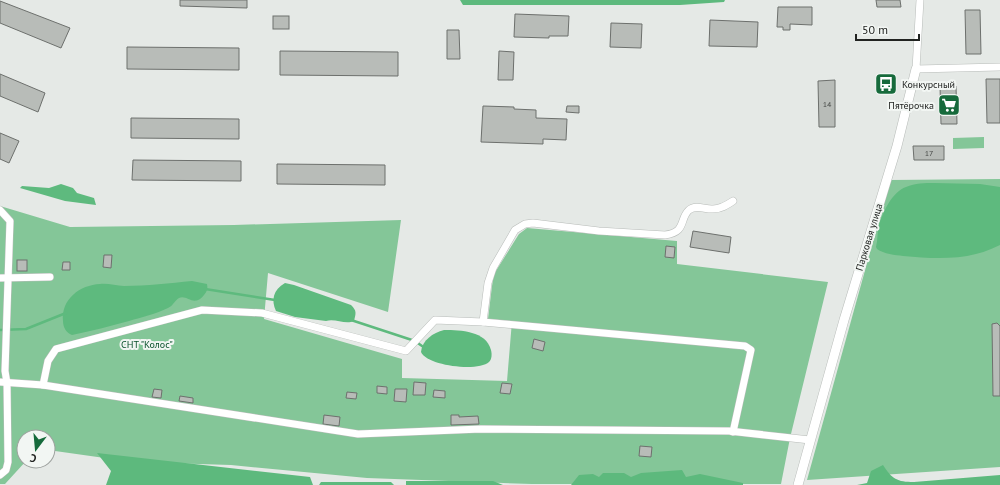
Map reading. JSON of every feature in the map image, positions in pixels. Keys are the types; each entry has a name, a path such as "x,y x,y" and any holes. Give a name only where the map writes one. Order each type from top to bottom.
{"street":[{"path":"920,0 916,69 1000,67"},
{"name":"Парковая улица","path":"798,485 844,320 897,146 916,69"},
{"path":"483,322 490,276 508,240 518,227 533,223 665,235 672,234 677,231 687,213 693,208 699,207 713,210 726,206 733,201"},
{"path":"0,210 10,220 4,383 8,462 6,470 0,475"},
{"path":"0,278 50,277"},
{"path":"43,385 48,361 56,350 202,310 262,313 406,351 435,320 483,322 745,346 751,350 734,432"},
{"path":"4,383 43,385 358,434 481,429 734,432 810,440"}],"green space":[{"path":"984,137 984,148 953,149 953,138"},
{"path":"1000,179 1000,467 807,480 890,180"},
{"name":"СНТ \"Колос\"","path":"0,206 70,227 234,225 401,220 388,312 268,273 264,319 402,359 402,378 507,381 512,321 488,319 492,286 494,274 519,234 527,228 677,241 677,264 828,282 790,438 781,484 532,484 367,478 231,465 133,462 56,451 56,429 16,429 16,469 19,469 5,484 0,484"}],"shaded area":[{"path":"460,0 725,0 724,2 680,5 463,5"},
{"path":"934,183 980,184 1000,187 1000,245 977,254 953,258 897,255 886,253 877,249 879,225 883,214 896,193 909,186"},
{"path":"61,184 73,188 77,193 94,198 96,205 65,201 20,188 22,186 49,188"},
{"path":"192,281 207,284 206,293 200,299 194,301 182,297 176,300 170,307 154,314 72,335 64,328 63,313 65,306 73,295 86,287 103,284 133,286"},
{"path":"285,283 351,305 356,312 354,321 326,321 295,317 276,311 273,299 278,289"},
{"path":"444,330 465,331 478,335 484,339 491,350 492,356 490,361 475,367 464,367 442,364 425,357 421,352 423,344 432,335"},
{"path":"97,453 310,477 313,485 106,485 111,471"},
{"path":"883,465 892,477 903,481 914,482 1000,475 1000,485 857,485 867,483 871,471"},
{"path":"682,470 686,477 700,474 743,483 743,485 571,485 579,475 593,474 599,477 603,473 624,473 631,477 641,473"},
{"path":"406,481 493,481 503,485 406,485"},
{"path":"321,482 391,482 394,485 319,485"}],"building":[{"path":"180,0 247,0 247,8 180,6"},
{"path":"876,0 900,0 901,7 877,7"},
{"path":"0,1 70,28 61,48 0,23"},
{"path":"778,7 812,7 812,25 790,24 790,30 783,30 783,27 777,27"},
{"path":"965,10 980,10 981,54 966,54"},
{"path":"515,14 569,16 568,36 549,36 549,38 514,37"},
{"path":"273,16 289,16 289,29 273,29"},
{"path":"710,20 758,22 757,47 709,46"},
{"path":"611,23 642,24 641,48 610,47"},
{"path":"447,30 459,30 460,59 447,59"},
{"path":"127,47 239,48 239,70 127,69"},
{"path":"280,51 398,52 398,76 280,75"},
{"path":"499,51 514,52 513,80 498,80"},
{"path":"0,74 45,93 38,112 0,96"},
{"path":"986,79 1000,79 1000,123 987,123"},
{"path":"835,80 835,127 819,127 818,81"},
{"name":"Пятёрочка","path":"940,86 956,86 957,124 941,124"},
{"path":"483,106 514,107 514,109 536,110 536,118 567,119 566,140 543,139 543,144 481,142"},
{"path":"567,106 579,106 579,113 566,112"},
{"path":"131,118 239,119 239,139 131,138"},
{"path":"0,133 19,141 9,163 0,159"},
{"path":"913,146 944,146 944,160 914,160"},
{"path":"133,160 241,161 241,181 132,180"},
{"path":"277,164 385,165 385,185 277,184"},
{"path":"693,231 731,237 729,253 690,247"},
{"path":"666,246 675,247 674,258 665,257"},
{"path":"104,255 112,255 111,268 103,267"},
{"path":"17,260 27,260 27,271 17,271"},
{"path":"63,262 70,262 70,270 62,270"},
{"path":"997,323 1000,326 1000,396 993,396 992,324"},
{"path":"534,339 545,342 543,351 532,348"},
{"path":"414,382 426,383 425,395 413,395"},
{"path":"502,383 512,384 510,394 500,393"},
{"path":"377,386 387,387 387,394 377,393"},
{"path":"154,389 162,390 161,398 152,397"},
{"path":"395,389 407,389 406,402 394,401"},
{"path":"434,390 445,391 445,398 433,397"},
{"path":"347,392 357,393 356,399 346,398"},
{"path":"180,396 193,398 193,403 179,401"},
{"path":"324,415 340,417 339,426 323,424"},
{"path":"451,415 459,415 459,417 478,416 479,424 451,425"},
{"path":"640,446 652,447 651,457 639,456"}],"waterway":[{"path":"205,289 275,300"},
{"path":"0,330 26,329 66,313"},
{"path":"351,320 415,341 422,346"}],"place":[{"name":"Конкурсный","path":"886,84"},
{"name":"Пятёрочка","path":"949,105"}]}
